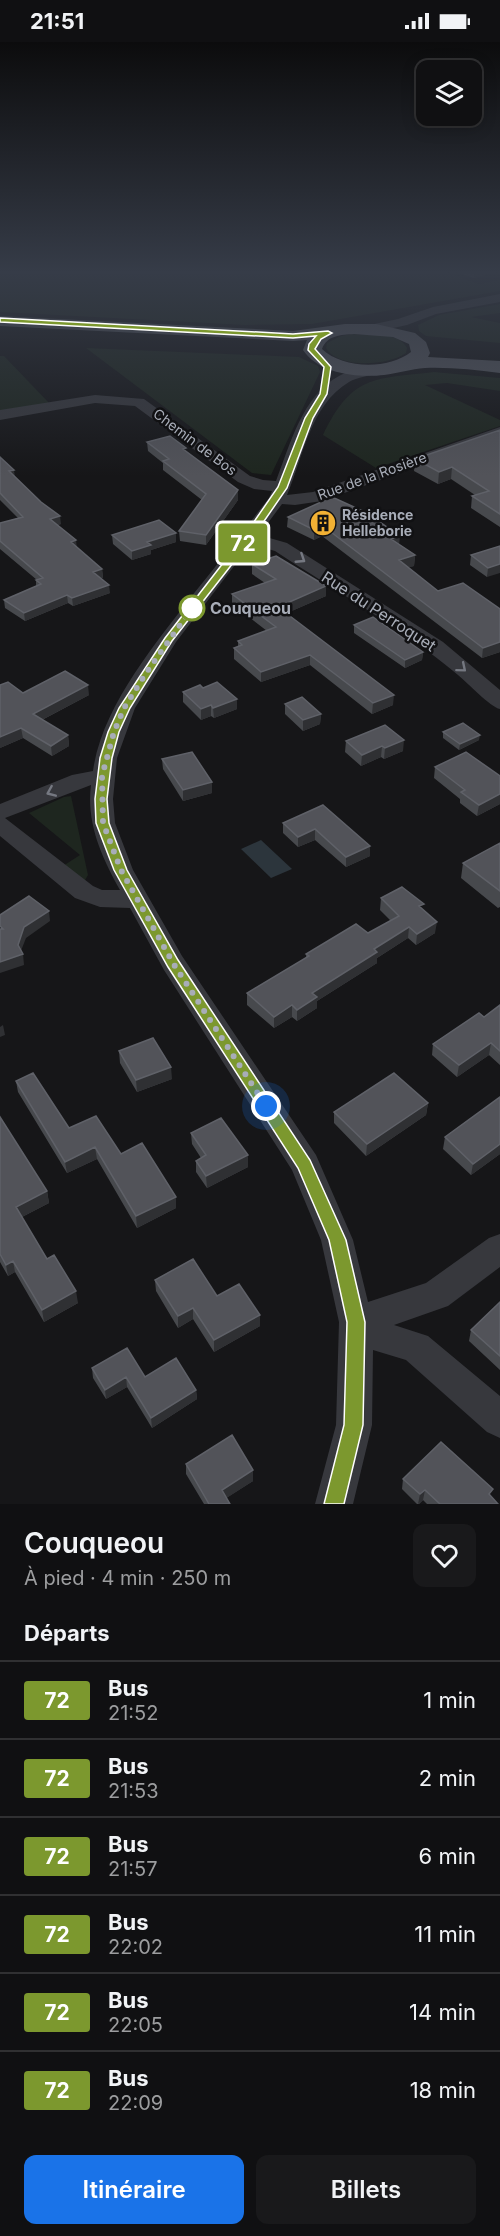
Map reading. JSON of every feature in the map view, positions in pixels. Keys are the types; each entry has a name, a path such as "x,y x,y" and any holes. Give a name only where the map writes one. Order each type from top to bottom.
{"main road":[{"path":"119,340 281,350 319,358 346,368 375,370 408,363 446,362 500,367"},
{"path":"318,340 313,344 312,350 319,358"},
{"path":"408,363 421,353 421,348 415,340"},
{"path":"424,340 441,348 500,352"}],"street":[{"path":"319,358 328,370 324,394"},
{"path":"334,1504 354,1425 356,1322 337,1240 305,1164 173,963 121,870 103,823 102,776 114,732 124,708 168,640 248,538 280,493 309,418 324,394 345,378 375,370"},
{"name":"Chemin de Bos","path":"0,415 95,399 139,402 244,479 280,493"},
{"name":"Rue de la Rosière","path":"280,493 295,500 316,497 500,432"},
{"name":"Rue du Perroquet","path":"248,538 266,541 281,547 436,646 487,688 500,703"},
{"path":"0,811 8,810 80,780 102,776"},
{"path":"0,824 84,892 100,898 137,900"},
{"path":"356,1322 436,1295 500,1248"},
{"path":"356,1322 381,1337 416,1347 500,1420"}],"shaded area":[{"path":"333,340 399,340 407,348 406,353 388,361 364,363 352,362 332,355 326,348 327,343"},
{"path":"471,340 500,340 500,343"},
{"path":"86,348 299,357 318,366 320,372 271,475 252,473"},
{"path":"0,356 4,356 51,405 0,413"},
{"path":"434,372 500,378 500,391 447,383 425,385 500,420 500,426 376,468 323,435 344,401 366,384 395,376"},
{"path":"71,796 88,875 84,882 63,866 80,855 29,813"},
{"path":"261,840 292,869 271,878 241,849"}],"building":[{"path":"500,430 500,514 472,496 489,491 452,467 439,472 415,459"},
{"path":"170,436 186,448 183,449 238,490 206,535 179,531 206,494 163,461 169,459 147,442"},
{"path":"0,457 14,470 9,471 41,502 60,516 50,519 76,540 71,542 102,569 93,572 109,585 72,598 67,595 24,613 4,600 41,584 36,580 43,578 0,541 0,523 23,517 0,493"},
{"path":"332,497 365,512 400,536 391,539 415,555 399,560 438,591 463,583 500,609 500,642 483,648 323,526 314,530 288,517"},
{"path":"159,520 176,533 147,542 151,545 132,551 112,535"},
{"path":"500,546 500,564 488,568 471,555"},
{"path":"276,556 326,586 278,607 394,695 373,703 310,655 261,672 234,648 242,645 238,641 276,627 232,594 276,579 252,564"},
{"path":"373,617 423,652 405,660 354,625"},
{"path":"65,671 88,685 33,714 68,735 51,746 21,728 0,737 0,685 8,682 23,693"},
{"path":"217,682 237,699 213,708 211,705 201,709 183,692 200,685 203,688"},
{"path":"302,697 321,714 303,720 285,704"},
{"path":"463,723 480,735 460,744 443,732"},
{"path":"385,725 404,740 362,755 346,741"},
{"path":"192,752 212,782 183,790 162,759"},
{"path":"466,752 500,776 500,794 479,805 461,792 465,790 435,767"},
{"path":"323,805 370,846 346,857 315,829 298,837 283,823"},
{"path":"500,843 500,891 463,863"},
{"path":"402,887 424,904 419,906 437,922 417,934 409,927 374,949 377,952 312,993 317,997 297,1010 292,1005 274,1017 247,993 309,956 306,954 356,924 368,933 399,916 381,898"},
{"path":"29,896 49,911 24,927 18,945 23,954 0,962 0,929 3,929 0,926 0,915"},
{"path":"500,1005 500,1051 491,1043 459,1065 433,1044 479,1013 484,1017"},
{"path":"153,1038 171,1067 136,1080 119,1051"},
{"path":"33,1073 69,1128 96,1116 121,1154 142,1143 176,1197 136,1216 95,1147 65,1162 16,1081"},
{"path":"394,1073 428,1103 367,1144 334,1112"},
{"path":"500,1097 500,1144 473,1164 445,1137"},
{"path":"0,1117 47,1191 16,1207 47,1259 54,1255 76,1291 42,1310 13,1261 6,1265 0,1254"},
{"path":"221,1118 248,1155 206,1176 196,1161 206,1155 191,1133"},
{"path":"193,1259 217,1296 239,1284 260,1315 214,1340 193,1308 178,1316 155,1280"},
{"path":"500,1302 500,1356 471,1330"},
{"path":"127,1348 145,1377 176,1358 196,1390 151,1418 126,1377 105,1390 92,1368"},
{"path":"232,1435 253,1470 222,1490 230,1504 209,1504 186,1464"},
{"path":"441,1442 493,1489 489,1494 498,1504 440,1504 425,1490 420,1494 403,1479"}],"bus line":[{"name":"72","path":"316,340 312,350 328,367 324,394 309,418 283,488 248,538 168,640 124,708 106,758 101,799 103,823 121,870 173,963 305,1164 337,1240 356,1322 354,1425 334,1504"}],"place":[{"name":"Résidence Helleborie","path":"323,523"},
{"name":"Couqueou","path":"192,608"}],"route":[{"path":"192,608 146,673 124,708 114,732 102,776 103,823 121,870 173,963 266,1106"}]}
